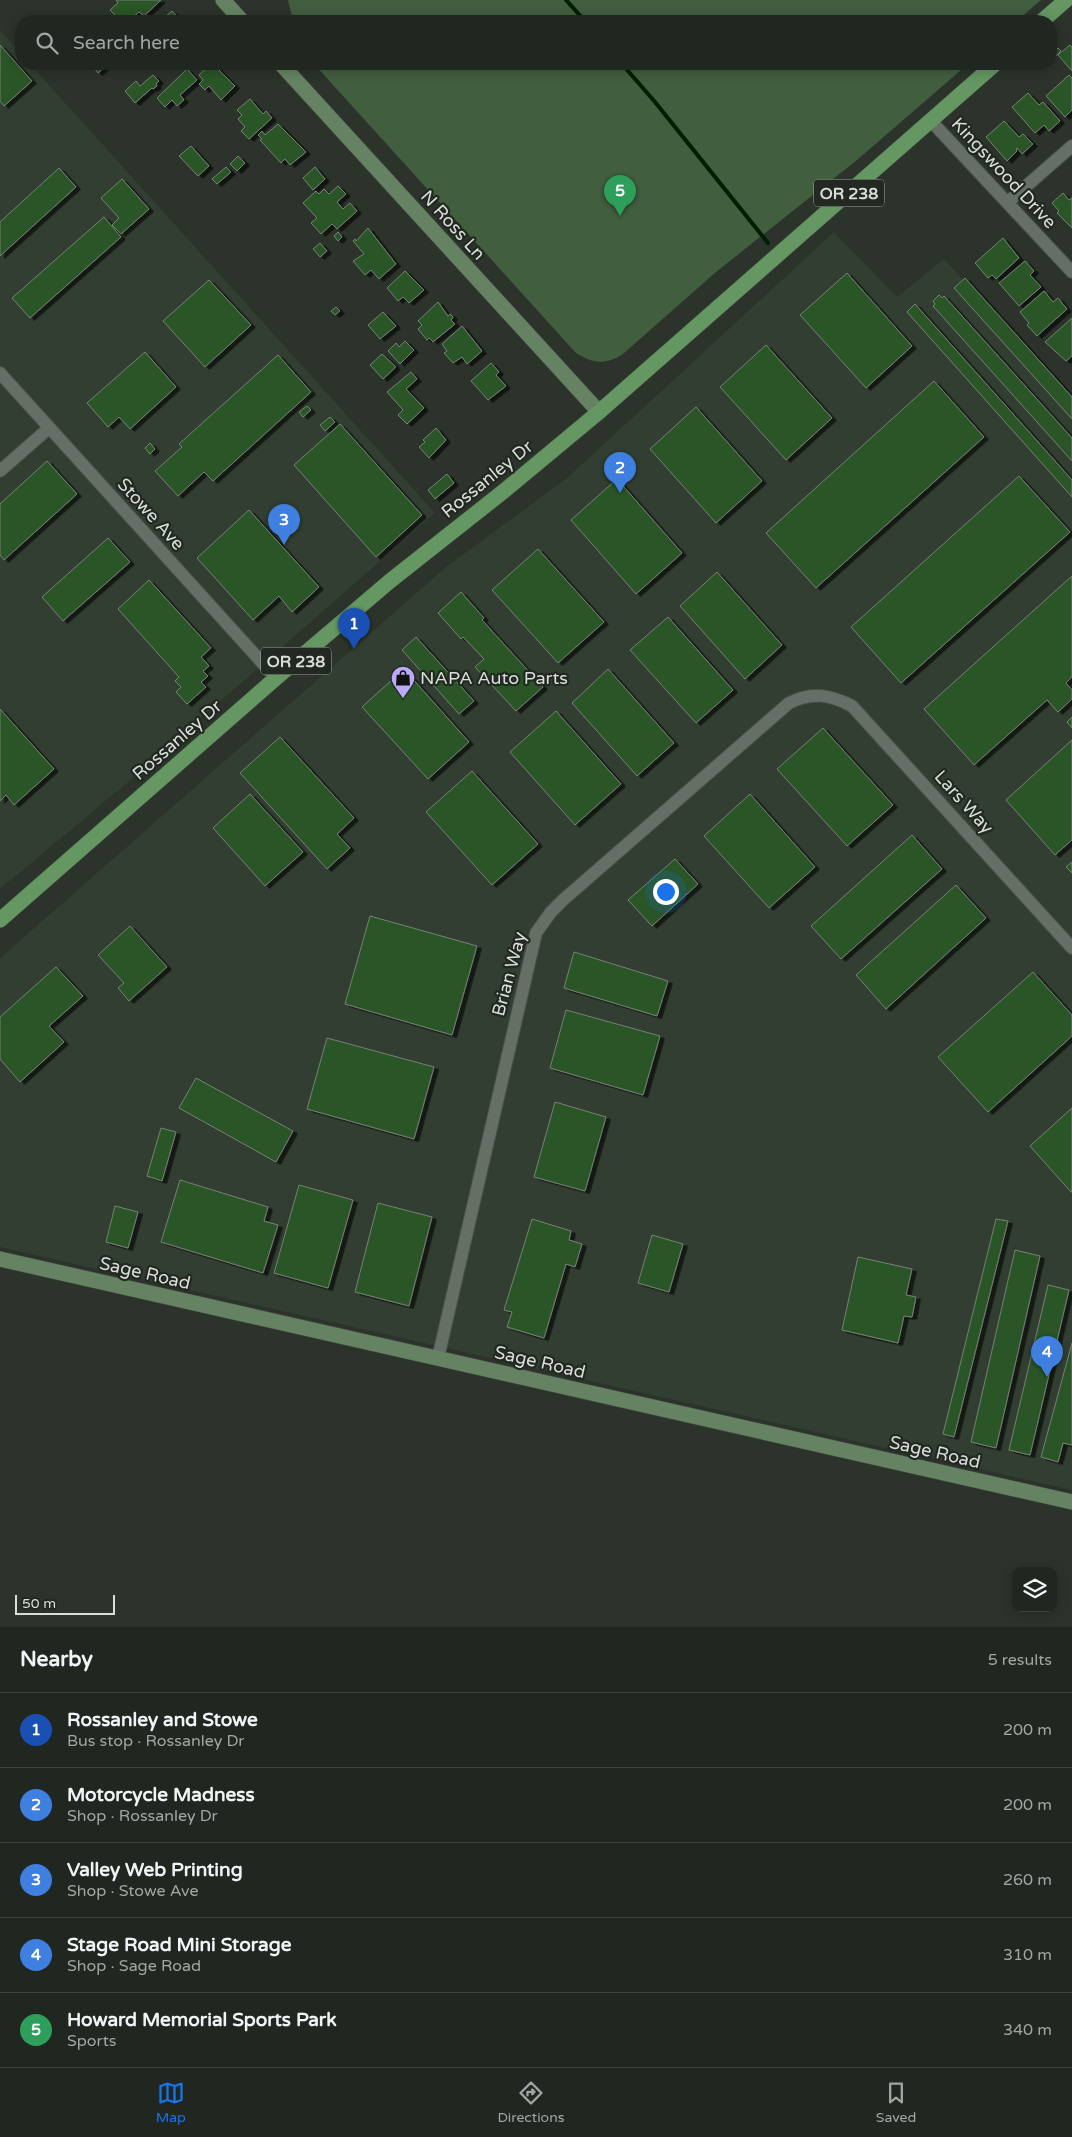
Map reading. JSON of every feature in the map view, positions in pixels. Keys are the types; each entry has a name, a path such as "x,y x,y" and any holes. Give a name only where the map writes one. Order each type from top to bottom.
{"main road":[{"path":"223,0 237,15"},
{"path":"1049,15 1066,0"},
{"name":"N Ross Ln","path":"286,70 599,412"},
{"name":"Rossanley Dr","path":"0,920 276,678 390,581 504,491 599,412 988,70"},
{"name":"Sage Road","path":"0,1259 1072,1502"}],"street":[{"name":"Kingswood Drive","path":"931,121 1072,272"},
{"path":"1008,202 1072,146"},
{"name":"Stowe Ave","path":"0,373 276,678"},
{"path":"0,471 49,428"},
{"name":"Lars Way","path":"819,696 831,696 840,700 852,706 863,716 1072,948"},
{"name":"Brian Way","path":"438,1358 536,933 551,912 563,900 782,708 798,698 819,696"}],"shaded area":[{"path":"0,30 15,47 15,70 35,70 435,513 133,778 0,889"},
{"path":"834,232 897,297 944,259 1072,401 1072,1490 0,1247 0,958 446,567 567,478"}],"green space":[{"path":"288,0 1041,0 1024,15 292,15"},
{"path":"319,70 961,70 857,160 716,272 623,354 617,358 600,362 576,353"}],"building":[{"path":"116,0 161,0 145,15 139,12 136,15 115,15 110,10 118,3"},
{"path":"172,11 176,15 167,15"},
{"path":"0,45 15,62 15,70 22,70 32,81 4,106 0,101"},
{"path":"1070,45 1072,47 1072,71 1058,55"},
{"path":"186,70 197,80 180,95 184,100 177,106 172,100 165,107 157,98"},
{"path":"204,70 219,70 235,86 221,100 209,86 205,90 199,84 203,80 199,75"},
{"path":"153,75 159,81 156,84 157,86 135,103 125,91 136,81 140,86"},
{"path":"1069,75 1072,78 1072,110 1065,117 1046,96"},
{"path":"1028,93 1039,105 1043,102 1060,121 1049,131 1044,125 1035,133 1012,107"},
{"path":"250,99 263,114 266,111 272,118 249,139 241,131 245,127 238,119 242,115 237,110"},
{"path":"1004,121 1019,137 1023,134 1033,144 1022,154 1017,148 1017,151 1007,161 986,137"},
{"path":"278,124 306,152 290,165 285,159 281,163 260,140 262,139 258,135 262,131 265,135"},
{"path":"191,146 209,166 198,176 179,156"},
{"path":"238,156 245,163 237,171 230,164"},
{"path":"226,167 231,172 217,184 212,179"},
{"path":"315,167 325,179 313,190 303,178"},
{"path":"59,168 76,187 0,256 0,222"},
{"path":"122,179 149,209 121,234 112,225 119,218 101,198"},
{"path":"338,186 346,194 337,202 343,209 350,203 357,211 337,229 332,224 321,234 311,223 317,218 303,203 316,191 319,194 324,189 329,194"},
{"path":"1063,193 1069,200 1072,198 1072,228 1057,213 1059,211 1052,203"},
{"path":"104,217 121,237 30,318 12,298"},
{"path":"368,228 396,264 379,279 371,270 365,275 353,261 364,254 353,241 355,239 356,241"},
{"path":"338,232 342,237 338,241 334,236"},
{"path":"1003,238 1019,258 996,279 992,275 988,278 975,263"},
{"path":"320,243 327,251 320,257 313,249"},
{"path":"1025,261 1034,271 1030,275 1041,287 1019,306 999,283"},
{"path":"405,271 424,290 409,303 403,297 398,301 387,288"},
{"path":"847,273 912,346 866,388 800,315"},
{"path":"965,278 1072,397 1072,419 954,288"},
{"path":"209,280 251,325 205,367 163,321"},
{"path":"1044,291 1053,302 1058,298 1067,309 1037,336 1027,325 1029,323 1020,312"},
{"path":"939,295 942,298 944,296 1072,438 1072,461 933,306 935,304 933,301"},
{"path":"438,302 448,316 450,314 453,317 451,320 455,324 433,342 429,338 427,340 418,329 422,325 418,321"},
{"path":"915,304 1072,480 1072,497 907,312"},
{"path":"336,307 340,311 335,315 331,311"},
{"path":"383,312 396,326 380,339 368,325"},
{"path":"1072,318 1072,356 1066,361 1045,342"},
{"path":"462,326 482,351 467,364 462,357 453,363 444,353 447,351 442,344"},
{"path":"405,341 414,350 400,364 388,351 396,343 399,347"},
{"path":"766,345 832,418 786,460 720,387"},
{"path":"145,352 176,387 130,429 119,417 108,427 87,403"},
{"path":"382,354 395,366 383,379 370,365"},
{"path":"278,355 311,392 213,481 204,472 178,496 155,471 182,447 179,444"},
{"path":"491,363 499,372 496,375 506,386 488,400 471,381"},
{"path":"411,372 417,379 406,389 424,408 407,424 398,415 403,410 387,392"},
{"path":"934,381 984,437 816,588 766,533"},
{"path":"307,406 311,410 303,417 299,412"},
{"path":"696,407 762,481 716,523 650,449"},
{"path":"330,417 335,422 325,431 320,425"},
{"path":"340,424 422,515 376,557 294,465"},
{"path":"436,428 446,440 429,458 419,447 425,442 423,440"},
{"path":"150,443 155,449 150,454 145,448"},
{"path":"47,461 77,494 4,560 0,555 0,504"},
{"path":"447,474 454,483 435,499 428,490"},
{"path":"1019,476 1070,532 901,683 851,627"},
{"path":"617,479 682,553 636,594 571,520"},
{"path":"249,510 319,587 292,612 279,596 253,620 197,558"},
{"path":"108,538 130,562 63,621 42,597"},
{"path":"538,549 604,622 558,663 492,590"},
{"path":"717,572 782,645 745,679 680,606"},
{"path":"1072,576 1072,677 1066,683 1072,690 1072,699 1058,712 1047,700 974,765 924,709"},
{"path":"149,580 211,648 201,657 209,666 203,671 208,676 201,682 206,687 187,704 176,692 181,687 175,681 179,677 118,609"},
{"path":"461,592 484,618 482,620 543,687 516,711 475,667 484,659 463,637 461,639 438,613"},
{"path":"668,617 733,690 696,723 630,650"},
{"path":"416,637 474,701 459,714 402,650"},
{"path":"404,669 469,742 428,779 362,707"},
{"path":"608,669 674,743 637,776 572,703"},
{"path":"0,709 54,769 14,805 6,795 0,801"},
{"path":"556,711 621,784 575,825 510,752"},
{"path":"1072,717 1072,728 1067,722"},
{"path":"823,728 893,805 847,846 777,769"},
{"path":"280,737 354,818 337,834 350,848 327,869 240,773"},
{"path":"1072,740 1072,840 1055,855 1006,800"},
{"path":"472,771 538,844 492,885 426,812"},
{"path":"250,794 303,852 265,886 213,828"},
{"path":"750,794 815,867 769,908 704,836"},
{"path":"912,835 942,869 841,959 811,926"},
{"path":"675,859 698,884 652,926 628,900"},
{"path":"1072,862 1072,873 1066,867"},
{"path":"956,885 986,918 886,1009 856,975"},
{"path":"370,916 477,946 452,1035 345,1004"},
{"path":"130,926 167,967 129,1001 118,988 124,983 98,955"},
{"path":"574,952 668,981 657,1016 564,988"},
{"path":"56,967 83,996 49,1026 64,1042 20,1082 0,1059 0,1017"},
{"path":"1033,972 1072,1015 1072,1036 988,1112 938,1057"},
{"path":"566,1010 660,1036 643,1095 550,1068"},
{"path":"327,1038 434,1067 414,1139 307,1109"},
{"path":"196,1078 293,1131 276,1162 179,1108"},
{"path":"555,1102 606,1117 585,1191 534,1177"},
{"path":"1072,1108 1072,1192 1071,1192 1030,1146"},
{"path":"161,1128 176,1132 162,1181 147,1176"},
{"path":"180,1180 268,1207 264,1221 278,1225 263,1273 161,1242"},
{"path":"299,1185 353,1200 328,1288 274,1273"},
{"path":"378,1203 432,1217 409,1306 355,1292"},
{"path":"115,1206 138,1212 128,1248 106,1242"},
{"path":"532,1219 571,1231 569,1240 582,1244 575,1267 566,1264 544,1338 507,1327 512,1312 504,1310"},
{"path":"996,1219 1008,1221 954,1437 943,1434"},
{"path":"652,1235 683,1244 669,1292 638,1283"},
{"path":"1015,1250 1040,1256 996,1448 971,1442"},
{"path":"858,1257 912,1269 906,1295 916,1297 912,1317 904,1316 898,1343 842,1330"},
{"path":"1048,1285 1069,1290 1030,1455 1009,1450"},
{"path":"1072,1343 1072,1445 1063,1443 1058,1462 1041,1457"}],"waterway":[{"path":"566,0 580,15"},
{"path":"627,70 768,243"}],"place":[{"name":"Howard Memorial Sports Park","path":"620,216"},
{"name":"Motorcycle Madness","path":"620,493"},
{"name":"Valley Web Printing","path":"284,545"},
{"name":"Rossanley and Stowe","path":"354,649"},
{"name":"NAPA Auto Parts","path":"403,699"},
{"name":"Stage Road Mini Storage","path":"1047,1377"}]}
